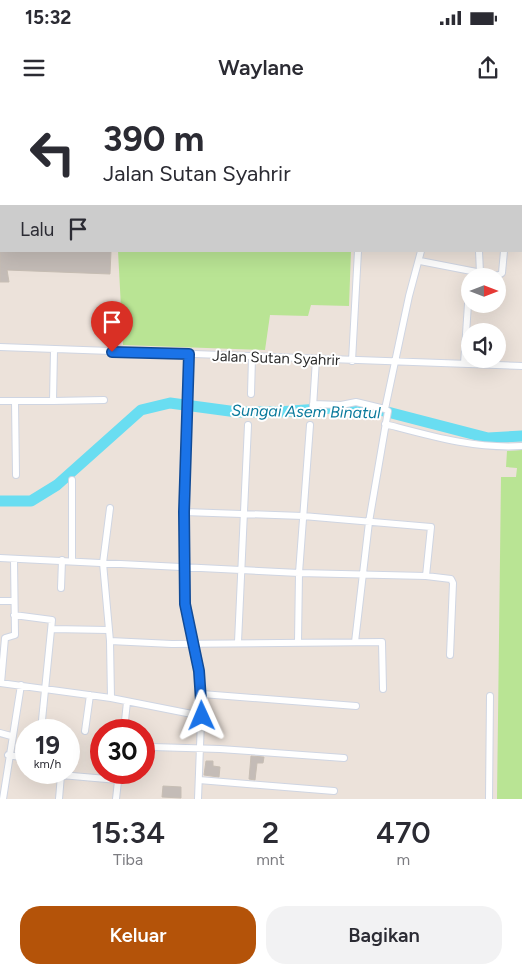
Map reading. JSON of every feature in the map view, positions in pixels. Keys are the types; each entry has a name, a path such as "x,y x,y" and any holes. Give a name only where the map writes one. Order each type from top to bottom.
{"street":[{"path":"352,361 358,252"},
{"path":"355,642 362,574 386,410 409,296 421,252"},
{"path":"479,252 480,268"},
{"path":"503,268 504,252"},
{"path":"420,261 461,269"},
{"name":"Jalan Sutan Syahrir","path":"0,347 461,364"},
{"path":"53,401 54,350"},
{"path":"189,354 183,565 185,604 202,694 198,799"},
{"path":"251,394 252,356"},
{"path":"316,359 313,406 341,405 356,402 386,410"},
{"name":"Jalan Sutan Syahrir","path":"506,365 522,366"},
{"path":"0,401 104,400"},
{"path":"15,401 16,475"},
{"path":"385,423 456,442 483,446 522,446"},
{"path":"238,642 248,425"},
{"path":"298,642 299,573 310,425"},
{"path":"72,480 72,560"},
{"path":"110,508 103,563 110,641 111,698"},
{"path":"184,512 303,516 432,527 426,576"},
{"path":"0,558 183,565 299,573 426,576 453,581 450,654"},
{"path":"14,559 15,635 5,638 0,683 111,698 202,716"},
{"path":"61,588 62,560"},
{"path":"0,601 14,601"},
{"path":"14,615 51,619 52,629 42,719"},
{"path":"52,629 108,630"},
{"path":"110,641 383,643 383,689"},
{"path":"3,799 11,736 21,685"},
{"path":"202,694 356,706"},
{"path":"84,731 90,696"},
{"path":"489,799 490,696"},
{"path":"125,719 127,702"},
{"path":"0,733 11,736"},
{"path":"155,747 200,748 344,758"},
{"path":"8,755 15,756"},
{"path":"59,799 61,775 90,776"},
{"path":"199,780 334,791"},
{"path":"116,799 117,784"}],"green space":[{"path":"118,252 351,252 349,306 311,305 308,316 270,315 265,350 123,345"},
{"path":"522,450 522,799 497,799 501,477 516,477 517,468 506,467 507,451"}],"building":[{"path":"0,252 111,252 110,274 7,270 9,282 0,282"},
{"path":"251,756 264,757 263,763 257,763 255,780 249,779"},
{"path":"206,761 213,761 213,766 220,767 219,777 204,775"},
{"path":"163,786 181,787 181,798 162,797"}],"waterway":[{"name":"Sungai Asem Binatul","path":"0,501 31,501 57,485 141,410 170,403 237,412 278,412 333,408 376,409 488,438 522,436"}],"route":[{"path":"112,352 189,354 183,565 185,604 199,671 203,708 202,716"}]}
